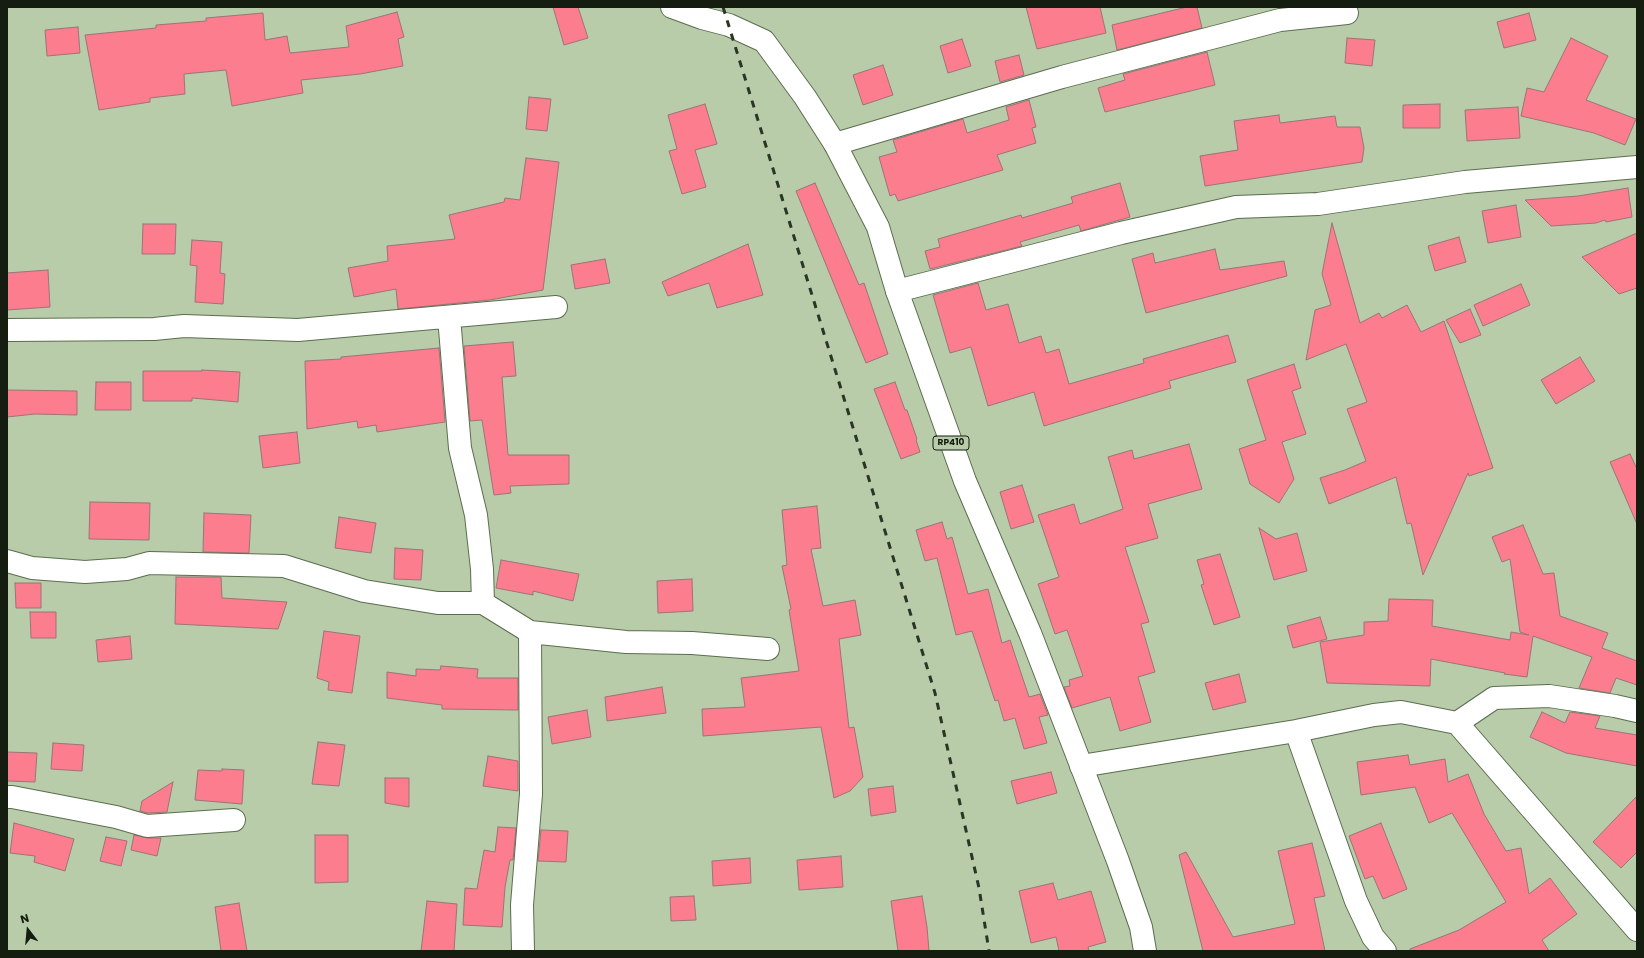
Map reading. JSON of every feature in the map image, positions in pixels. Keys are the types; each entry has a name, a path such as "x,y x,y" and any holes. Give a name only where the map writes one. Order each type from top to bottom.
{"street":[{"name":"RP410","path":"672,7 702,18 729,25 764,41 805,97 835,144 878,227 897,291 965,481 1030,634 1118,861 1141,927 1145,951"},
{"path":"835,144 1062,77 1280,20 1347,13"},
{"path":"897,291 1114,235 1236,208 1318,204 1465,182 1637,167"},
{"path":"7,330 154,329 184,326 298,330 556,307"},
{"path":"449,317 460,448 476,515 482,568 483,603"},
{"path":"7,561 32,568 85,572 127,569 149,563 284,566 364,591 438,603 483,603 530,632 626,642 692,643 768,649"},
{"path":"523,951 522,905 531,794 530,632"},
{"path":"1456,723 1494,698 1549,696 1615,706 1637,711"},
{"path":"1081,766 1296,731 1374,715 1401,712 1456,723 1637,930"},
{"path":"1296,731 1356,901 1373,937 1385,951"},
{"path":"7,797 116,817 147,826 234,820"}],"building":[{"path":"553,7 578,7 588,38 564,45"},
{"path":"1026,7 1100,7 1106,33 1037,49"},
{"path":"1187,7 1197,7 1202,28 1117,50 1112,25"},
{"path":"397,12 404,37 398,39 403,66 360,74 301,80 303,93 232,106 226,70 184,74 185,94 150,98 150,102 99,110 85,35 156,28 156,25 206,21 206,18 263,13 265,40 287,36 290,53 349,47 346,26"},
{"path":"1529,13 1536,40 1504,48 1497,22"},
{"path":"78,27 80,53 47,56 45,30"},
{"path":"1347,38 1375,40 1372,66 1345,63"},
{"path":"1571,38 1608,56 1586,100 1636,119 1625,145 1594,133 1521,116 1527,88 1544,92"},
{"path":"962,39 971,66 948,73 940,46"},
{"path":"1207,52 1215,85 1105,112 1098,88 1125,80 1123,74"},
{"path":"1019,55 1024,75 1000,82 995,61"},
{"path":"883,65 893,95 863,105 853,75"},
{"path":"529,97 551,99 547,131 526,129"},
{"path":"1029,100 1036,127 1032,128 1036,143 997,155 1003,170 898,201 895,194 890,196 879,157 897,152 893,140 963,119 967,133 1009,120 1006,107"},
{"path":"705,104 717,144 695,150 706,187 682,194 669,151 677,149 668,115"},
{"path":"1440,104 1440,128 1403,128 1403,105"},
{"path":"1518,107 1520,138 1467,141 1465,110"},
{"path":"1279,115 1280,123 1335,116 1337,127 1360,127 1364,148 1362,162 1205,186 1200,156 1238,150 1234,121"},
{"path":"526,158 559,162 543,290 490,300 398,309 396,289 354,297 348,268 388,261 387,246 455,239 449,215 504,202 505,198 520,200"},
{"path":"815,183 859,285 864,283 888,354 866,363 796,191"},
{"path":"1120,183 1130,217 1081,231 1079,225 1020,242 1022,246 930,269 925,251 940,247 938,239 1021,215 1022,218 1073,203 1071,197"},
{"path":"1628,188 1632,217 1606,222 1605,220 1596,223 1551,226 1525,200 1578,196"},
{"path":"1516,205 1521,237 1488,243 1482,211"},
{"path":"1332,223 1360,323 1379,313 1382,318 1407,305 1421,332 1444,321 1493,468 1469,476 1468,473 1423,575 1411,523 1407,524 1396,477 1329,504 1320,478 1366,461 1347,409 1367,402 1346,344 1306,360 1315,310 1331,305 1322,274"},
{"path":"143,224 176,224 175,254 142,254"},
{"path":"1637,233 1637,288 1619,294 1582,257"},
{"path":"1459,237 1466,262 1435,271 1428,246"},
{"path":"192,240 222,242 220,273 225,274 223,304 195,302 197,266 190,265"},
{"path":"748,244 763,295 717,308 709,283 668,296 662,282"},
{"path":"1215,249 1220,270 1284,261 1287,276 1146,313 1132,259 1153,253 1155,263"},
{"path":"605,259 610,283 575,289 571,265"},
{"path":"48,270 50,307 7,310 7,273"},
{"path":"978,283 986,310 1008,304 1019,343 1041,336 1046,353 1059,349 1069,384 1144,363 1143,359 1228,335 1236,362 1169,381 1171,388 1044,426 1034,392 988,406 971,347 950,353 933,295"},
{"path":"1521,284 1530,305 1483,326 1474,305"},
{"path":"1470,309 1481,335 1460,343 1446,320"},
{"path":"513,342 516,376 502,377 508,455 569,455 569,484 510,486 511,493 494,495 482,420 470,421 464,346"},
{"path":"439,348 445,422 377,432 376,425 358,428 357,421 307,429 305,361 341,359 341,357"},
{"path":"1580,357 1595,381 1556,404 1541,380"},
{"path":"1294,364 1301,388 1292,391 1306,434 1282,442 1294,479 1279,503 1250,484 1239,449 1266,440 1247,380"},
{"path":"202,370 240,372 238,402 192,398 192,401 143,401 143,371"},
{"path":"96,382 131,382 131,410 95,410"},
{"path":"895,382 905,410 907,410 920,452 901,459 874,389"},
{"path":"7,390 77,391 77,415 35,414 7,417"},
{"path":"297,432 300,463 263,468 259,436"},
{"path":"1189,444 1202,489 1148,504 1158,538 1125,547 1149,622 1141,624 1155,672 1138,677 1151,722 1120,731 1110,697 1072,708 1064,687 1070,686 1069,680 1083,676 1067,630 1055,634 1038,584 1059,577 1038,515 1074,504 1080,524 1123,509 1108,457 1132,450 1134,459"},
{"path":"1630,454 1637,469 1637,524 1610,462"},
{"path":"1022,485 1034,522 1011,529 1000,492"},
{"path":"90,502 150,503 149,540 89,539"},
{"path":"817,506 821,548 811,549 823,606 855,600 861,635 839,639 849,728 854,727 863,777 850,791 834,798 821,727 703,736 702,709 745,707 741,678 799,671 789,610 791,609 782,566 787,565 782,510"},
{"path":"204,513 251,515 249,553 203,552"},
{"path":"339,517 376,523 371,553 335,548"},
{"path":"942,522 947,539 952,537 968,594 988,589 1002,643 1010,640 1029,697 1040,694 1048,715 1039,717 1047,743 1024,749 1015,718 1004,721 998,700 995,701 972,631 956,635 937,558 925,561 916,530"},
{"path":"1523,525 1543,574 1554,573 1560,616 1608,633 1602,648 1637,661 1637,685 1616,678 1610,693 1579,688 1592,657 1533,636 1527,677 1504,674 1505,673 1431,659 1430,686 1327,683 1320,642 1364,635 1364,622 1388,621 1389,599 1433,600 1432,626 1510,640 1511,632 1529,635 1520,632 1510,559 1502,562 1492,537"},
{"path":"1259,528 1276,539 1297,533 1307,571 1274,580"},
{"path":"395,548 423,550 421,580 394,579"},
{"path":"1220,554 1240,617 1214,625 1201,585 1204,584 1197,560"},
{"path":"501,560 579,574 573,601 533,591 533,595 496,588"},
{"path":"176,577 221,577 222,598 287,602 278,629 175,624"},
{"path":"692,579 693,611 658,613 657,581"},
{"path":"15,583 41,583 41,608 16,608"},
{"path":"30,612 56,612 56,638 31,638"},
{"path":"1320,617 1327,639 1293,648 1287,626"},
{"path":"324,631 360,636 352,693 328,690 329,682 317,678"},
{"path":"130,636 132,659 98,662 96,640"},
{"path":"441,666 478,669 477,678 518,678 518,710 442,709 442,705 387,698 387,672 416,676 416,669 440,670"},
{"path":"1239,674 1246,702 1213,710 1205,683"},
{"path":"662,687 666,713 607,721 605,697"},
{"path":"587,710 591,737 552,744 548,717"},
{"path":"1542,712 1565,723 1570,712 1600,716 1595,728 1637,735 1637,766 1566,753 1530,737"},
{"path":"318,742 345,745 339,786 312,784"},
{"path":"53,743 84,745 82,771 51,769"},
{"path":"7,752 37,753 35,782 7,781"},
{"path":"1408,755 1410,765 1445,759 1448,782 1468,774 1484,814 1506,851 1521,848 1529,894 1550,878 1577,914 1542,940 1549,951 1410,951 1410,949 1459,930 1506,902 1452,813 1429,823 1415,787 1361,795 1357,762"},
{"path":"488,756 518,761 518,791 483,786"},
{"path":"222,769 244,770 242,804 195,800 198,770 222,771"},
{"path":"1051,772 1057,793 1017,804 1011,781"},
{"path":"385,778 409,778 409,807 385,803"},
{"path":"173,782 167,812 148,813 140,811 142,801"},
{"path":"893,786 896,812 871,816 868,789"},
{"path":"1637,796 1637,852 1621,868 1593,842"},
{"path":"14,823 74,839 65,871 34,862 35,856 10,853"},
{"path":"1381,823 1407,889 1383,899 1373,876 1365,879 1349,836"},
{"path":"498,827 516,828 513,860 510,860 505,887 502,927 463,925 465,888 477,889 484,850 495,852"},
{"path":"541,830 568,831 566,862 538,861"},
{"path":"134,835 148,838 161,838 157,856 131,850"},
{"path":"315,835 348,835 348,882 315,883"},
{"path":"106,837 127,841 121,866 100,861"},
{"path":"1312,843 1325,896 1314,898 1325,951 1203,951 1179,855 1186,852 1233,937 1295,924 1278,851"},
{"path":"841,856 843,887 799,890 797,860"},
{"path":"750,858 751,883 713,886 712,861"},
{"path":"1053,883 1058,900 1091,891 1106,942 1088,947 1089,951 1059,951 1056,937 1031,943 1019,891"},
{"path":"694,896 696,920 671,921 670,897"},
{"path":"922,896 929,951 898,951 891,901"},
{"path":"427,901 457,904 454,951 421,951"},
{"path":"239,903 247,951 221,951 215,907"}],"railway":[{"path":"723,7 935,693 979,888 989,951"}]}
